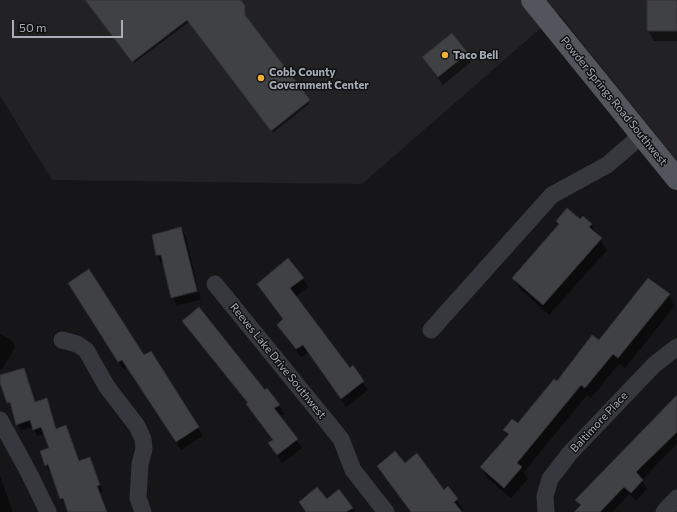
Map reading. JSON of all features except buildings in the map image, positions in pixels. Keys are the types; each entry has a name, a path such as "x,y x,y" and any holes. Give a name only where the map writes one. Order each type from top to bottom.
{"main road":[{"name":"Powder Springs Road Southwest","path":"532,0 677,179"}],"street":[{"path":"430,330 552,195 608,165 642,135"},
{"name":"Reeves Lake Drive Southwest","path":"215,284 341,439 353,470 386,512"},
{"path":"62,340 77,344 86,350 107,387 137,426 143,439 144,449 140,464 138,498 143,512"},
{"name":"Baltimore Place","path":"546,512 545,496 550,479 570,453 654,365 677,347"},
{"path":"0,420 48,512"},
{"path":"664,512 677,498"}],"shaded area":[{"path":"0,0 677,0 677,161 558,13 362,184 52,180 0,96"}],"place":[{"name":"Taco Bell","path":"445,55"},
{"name":"Cobb County Government Center","path":"261,78"}]}
